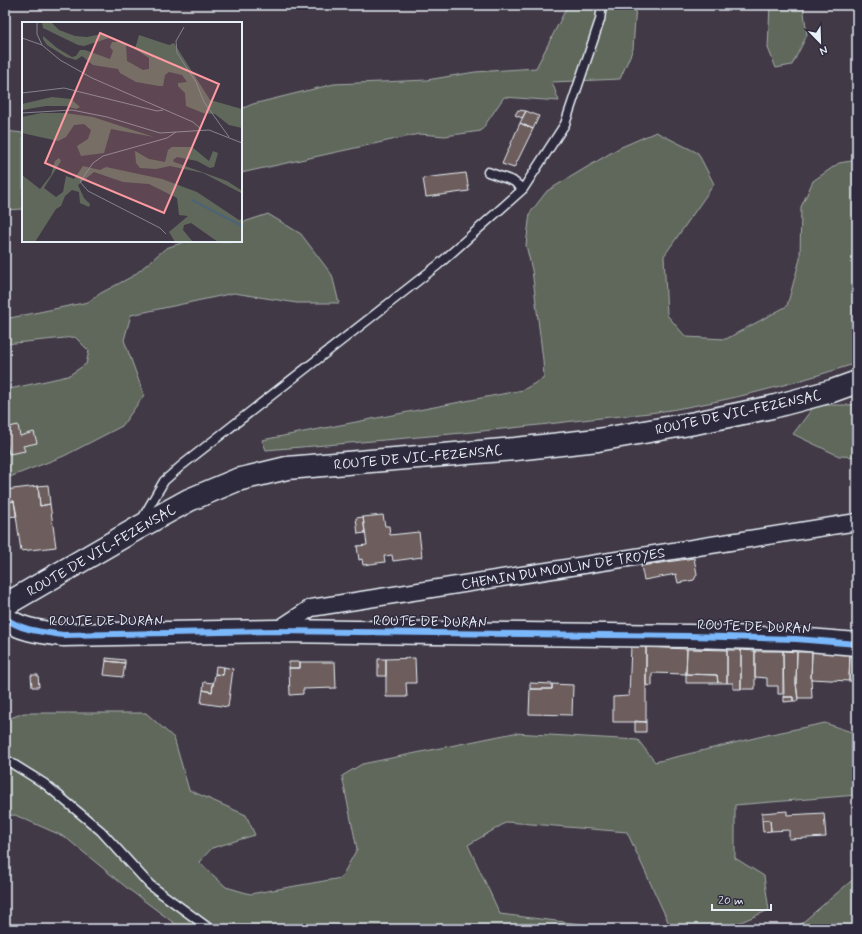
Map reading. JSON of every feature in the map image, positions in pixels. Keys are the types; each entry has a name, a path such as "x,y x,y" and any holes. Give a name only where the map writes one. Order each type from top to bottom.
{"main road":[{"name":"ROUTE DE VIC-FEZENSAC","path":"5,605 189,500 237,480 287,468 515,449 598,440 695,423 772,407 832,391 857,382"},
{"name":"ROUTE DE DURAN","path":"5,618 22,628 63,635 276,631 690,636 796,639 857,644"}],"street":[{"name":"CHEMIN DU MOULIN DE TROYES","path":"276,631 311,608 857,522"}],"lane":[{"path":"138,528 164,481 181,466 438,265 523,189 565,124 600,20 602,5"},
{"path":"488,172 513,181 523,189"},
{"path":"5,759 45,784 101,831 150,885 210,929"}],"shaded area":[{"path":"568,5 636,5 633,49 620,79 552,82 559,101 504,97 481,131 445,136 419,134 242,173 242,109 253,104 334,84 427,80 475,72 536,68"},
{"path":"770,5 803,5 807,35 792,65 776,68 768,48"},
{"path":"5,131 22,133 22,209 5,210"},
{"path":"656,132 698,153 714,184 664,256 667,315 686,337 726,339 787,306 800,259 801,207 813,181 839,163 857,160 857,363 752,393 709,403 661,411 464,433 266,450 262,440 523,390 544,378 532,270 526,245 530,213 547,191 619,148"},
{"path":"268,214 301,234 332,275 339,303 297,303 234,293 131,315 124,340 144,395 122,426 64,456 7,478 5,477 5,390 68,376 86,364 89,351 75,337 5,344 5,319 88,302 101,293 133,276 166,248 184,242 242,242 242,223"},
{"path":"857,404 857,457 839,456 793,434 815,405"},
{"path":"24,713 146,713 174,738 189,790 246,815 255,835 212,848 199,862 226,887 250,894 341,878 357,849 342,776 362,764 514,733 638,740 655,762 767,735 825,723 857,734 857,795 735,805 735,858 764,876 769,910 727,928 671,928 627,832 507,822 468,845 500,914 596,926 608,929 182,929 127,888 65,837 15,815 5,816 5,720"},
{"path":"857,876 857,929 796,929 796,928"}],"building":[{"path":"733,5 751,5 750,8 733,7"},
{"path":"518,110 526,111 522,118 515,115"},
{"path":"526,111 539,116 533,129 520,123"},
{"path":"520,123 533,129 514,168 502,164"},
{"path":"466,173 469,191 426,197 423,178"},
{"path":"18,425 20,436 34,432 37,443 23,446 25,451 9,454 5,436 5,428"},
{"path":"48,485 50,504 40,506 38,486"},
{"path":"38,486 40,506 50,504 56,547 21,551 14,501 5,502 5,490"},
{"path":"14,501 17,516 5,517 5,502"},
{"path":"383,515 385,526 389,526 390,535 419,532 422,557 393,561 392,555 384,556 385,562 363,565 362,559 359,560 357,546 367,545 363,517"},
{"path":"363,517 365,533 358,534 356,518"},
{"path":"694,558 697,574 694,580 678,583 676,574 644,580 641,566"},
{"path":"631,646 646,647 646,722 613,722 613,697 629,696"},
{"path":"646,647 687,649 686,674 652,673 652,686 646,685"},
{"path":"687,649 727,650 727,683 718,683 717,675 686,674"},
{"path":"727,650 741,650 741,689 733,689 733,683 727,683"},
{"path":"741,650 755,651 755,689 741,689"},
{"path":"755,651 783,651 783,694 778,694 778,686 767,686 767,678 755,677"},
{"path":"783,651 797,652 796,683 798,701 793,701 793,697 784,697"},
{"path":"797,652 812,652 812,698 798,698 796,683"},
{"path":"812,652 850,654 849,681 811,679"},
{"path":"850,654 857,655 857,682 849,681"},
{"path":"106,658 125,660 125,663 106,661"},
{"path":"415,658 416,683 406,683 407,697 386,697 386,659"},
{"path":"378,659 386,659 386,676 378,676"},
{"path":"106,661 125,663 123,677 104,675"},
{"path":"289,662 300,662 300,668 289,668"},
{"path":"300,662 335,662 336,688 303,689 303,694 290,695 289,668 300,668"},
{"path":"216,666 224,667 223,675 215,674"},
{"path":"224,667 233,669 228,707 201,703 203,690 212,692 215,674 223,675"},
{"path":"686,674 717,675 718,683 686,683"},
{"path":"31,675 38,675 39,687 32,687"},
{"path":"204,682 213,683 212,692 203,690"},
{"path":"530,683 552,684 552,689 530,689"},
{"path":"552,684 573,685 572,715 529,714 530,689 552,689"},
{"path":"784,697 793,697 793,701 784,702"},
{"path":"635,721 646,722 646,732 635,732"},
{"path":"787,811 787,815 824,813 826,837 789,839 789,830 771,831 770,820 762,820 762,813"},
{"path":"762,820 770,820 771,831 763,832"}],"cycle path":[{"path":"5,618 18,626 40,632 63,635 276,631 690,636 796,639 857,644"}]}
